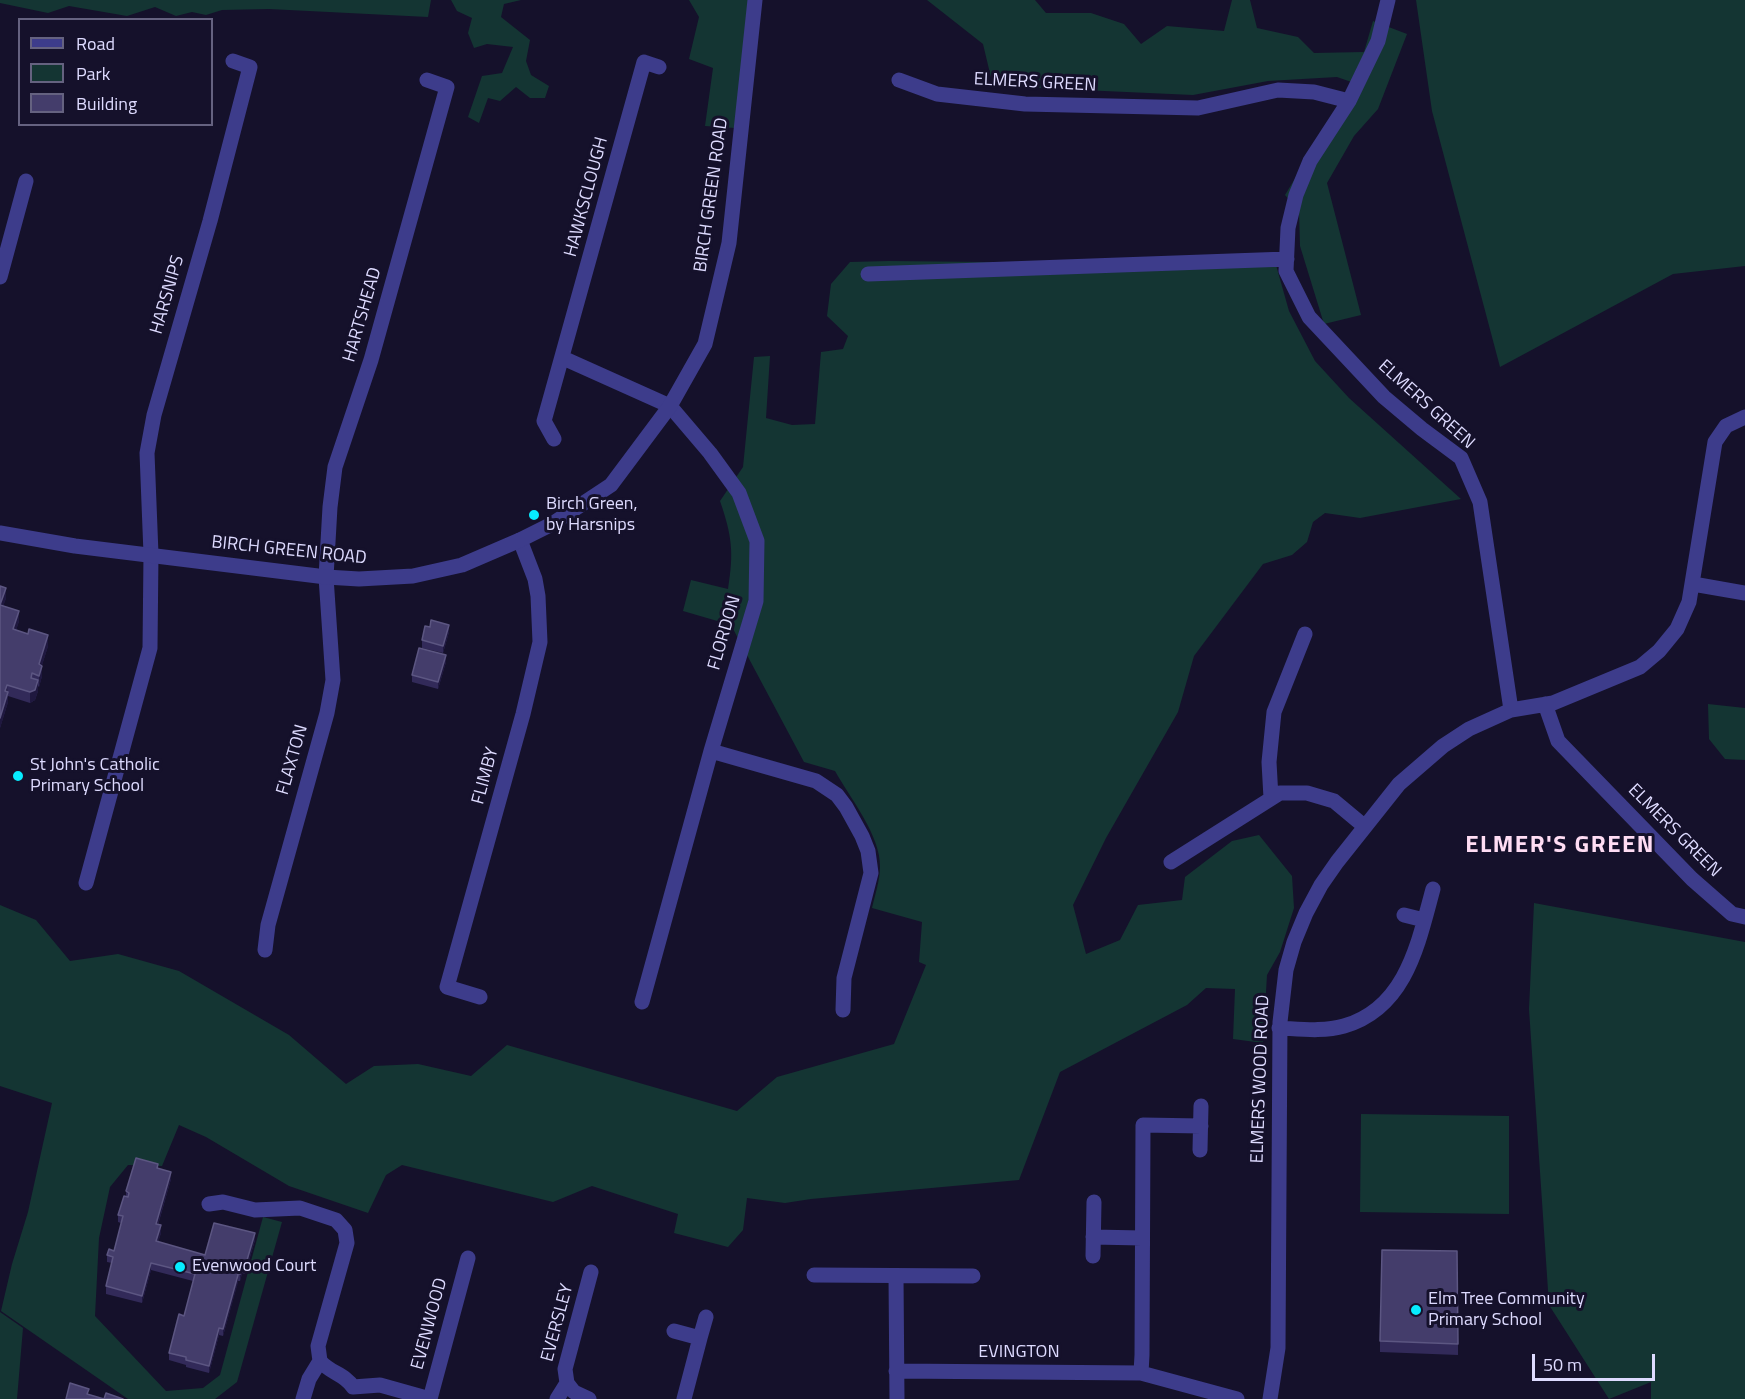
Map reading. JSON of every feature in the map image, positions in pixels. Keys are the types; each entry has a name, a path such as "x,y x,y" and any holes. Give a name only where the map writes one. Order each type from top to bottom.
{"street":[{"name":"BIRCH GREEN ROAD","path":"0,533 75,546 326,577 387,579 462,565 552,524 611,485 670,406 705,344 729,243 755,0"},
{"name":"ELMERS GREEN","path":"1388,0 1378,40 1349,101 1310,161 1296,195 1288,228 1286,271 1309,317 1384,397 1461,458 1480,502 1511,710"},
{"name":"HARSNIPS","path":"151,554 147,453 154,415 210,221 250,67 232,61"},
{"name":"HAWKSCLOUGH","path":"554,439 544,421 644,62 659,67"},
{"name":"HARTSHEAD","path":"326,577 335,467 371,360 447,87 427,80"},
{"name":"ELMERS GREEN","path":"899,80 937,94 1025,104 1198,108 1278,90 1314,92 1349,101"},
{"path":"0,277 26,181"},
{"path":"868,274 1287,259"},
{"path":"563,358 670,406"},
{"name":"FLORDON","path":"642,1002 711,752 756,601 758,541 739,493 710,453 670,406"},
{"path":"1511,710 1552,703 1640,667 1677,629 1689,602 1693,584 1715,442 1726,426 1745,417"},
{"name":"FLIMBY","path":"480,997 447,987 515,742 540,642 535,579 520,540"},
{"path":"86,883 150,648 151,554"},
{"name":"FLAXTON","path":"265,950 267,925 327,713 333,680 326,577"},
{"path":"1693,584 1745,593"},
{"path":"1271,798 1269,762 1274,712 1305,634"},
{"name":"ELMERS GREEN","path":"1545,705 1558,741 1692,879 1732,914 1745,917"},
{"name":"ELMERS WOOD ROAD","path":"1270,1399 1278,1348 1279,1028 1286,970 1302,923 1321,885 1364,826 1399,784 1443,746 1469,729 1511,710"},
{"path":"711,752 816,781 837,795 862,836 868,851 871,873 844,978 843,1010"},
{"path":"1170,862 1280,793 1307,794 1334,801 1364,826"},
{"path":"1279,1028 1342,1027 1361,1020 1377,1010 1401,985 1412,961 1432,890"},
{"path":"1404,915 1424,920"},
{"path":"1200,1150 1201,1106"},
{"path":"1141,1373 1143,1125 1201,1126"},
{"path":"209,1204 223,1202 255,1210 300,1208 341,1224 347,1237 347,1243 318,1346 320,1361 309,1378 303,1399"},
{"path":"1093,1256 1094,1202"},
{"path":"1093,1237 1142,1238"},
{"name":"EVENWOOD","path":"320,1361 347,1379 354,1393 366,1384 380,1385 430,1399 468,1258"},
{"name":"EVERSLEY","path":"589,1399 574,1392 567,1383 565,1369 591,1272"},
{"path":"814,1275 973,1276"},
{"path":"896,1276 897,1399"},
{"path":"684,1399 706,1317"},
{"path":"674,1331 700,1338"},
{"name":"EVINGTON","path":"896,1371 1141,1373 1237,1399"},
{"name":"EVERSLEY","path":"557,1399 567,1383"}],"green space":[{"path":"0,0 431,0 428,17 269,9 222,10 206,15 192,12 176,16 155,7 127,16 69,6 48,13 0,3"},
{"path":"451,0 521,0 504,4 501,17 530,40 526,61 531,75 549,86 545,98 530,98 516,87 500,101 488,98 479,123 468,117 482,76 502,73 513,47 487,44 474,48 468,33 472,18 457,11"},
{"path":"689,0 749,0 735,128 705,126 713,68 689,59 699,17"},
{"path":"927,0 1035,0 1046,13 1091,13 1124,24 1141,44 1167,26 1224,31 1232,0 1250,0 1257,28 1298,37 1314,53 1364,52 1373,21 1407,34 1378,109 1354,136 1327,183 1361,315 1324,324 1300,246 1299,211 1285,195 1335,112 1360,85 1337,77 1268,81 1193,95 993,86 983,44"},
{"path":"1416,0 1745,0 1745,266 1673,274 1500,367 1432,111"},
{"path":"850,262 1276,265 1289,311 1315,361 1349,398 1461,499 1360,518 1325,513 1313,522 1307,542 1292,555 1263,564 1194,656 1178,712 1106,838 1073,905 1086,954 1120,940 1138,905 1182,900 1185,877 1232,841 1259,835 1292,876 1294,908 1280,952 1267,975 1263,1043 1233,1039 1235,989 1206,988 1187,1005 1060,1072 1019,1180 785,1203 747,1198 743,1230 728,1247 674,1233 678,1214 592,1186 553,1202 402,1165 386,1175 368,1213 289,1186 206,1137 179,1125 162,1166 128,1165 110,1187 99,1238 95,1316 166,1391 203,1388 220,1375 263,1217 282,1222 237,1382 215,1399 128,1399 1,1311 28,1212 52,1103 0,1086 0,905 36,920 70,961 118,954 179,971 289,1035 346,1084 374,1066 418,1064 471,1076 507,1045 737,1111 777,1077 894,1044 926,965 919,962 922,922 872,908 880,867 876,843 864,818 835,771 804,762 731,625 683,611 691,580 728,589 731,544 720,501 743,467 754,357 770,356 766,418 792,425 815,424 821,352 843,349 848,336 827,316 831,284"},
{"path":"1708,704 1745,708 1745,760 1725,759 1709,739"},
{"path":"1534,903 1745,942 1745,1399 1651,1399 1651,1382 1609,1399 1549,1305 1529,1009"},
{"path":"1361,1114 1509,1116 1509,1214 1360,1212"},
{"path":"0,1312 23,1328 17,1399 0,1399"}],"building":[{"path":"0,586 6,588 0,605"},
{"path":"0,605 19,611 13,629 28,634 29,629 48,635 39,664 42,666 39,676 32,673 31,678 38,680 35,690 30,692 7,685 5,691 8,692 0,718"},
{"path":"431,620 449,625 443,646 422,640 425,626 430,627"},
{"path":"419,648 446,655 438,682 412,675"},
{"name":"Evenwood Court","path":"136,1158 158,1164 157,1168 171,1172 156,1224 161,1225 156,1241 205,1255 214,1223 255,1233 245,1267 242,1266 240,1274 237,1273 223,1329 219,1328 209,1366 169,1353 179,1314 184,1316 195,1274 151,1263 142,1296 106,1286 113,1257 107,1255 109,1249 114,1251 123,1216 118,1215 124,1196 128,1197 129,1193 126,1191"},
{"path":"1382,1250 1457,1251 1458,1344 1380,1341"},
{"path":"70,1383 89,1389 87,1394 104,1399 66,1399"},
{"path":"106,1393 123,1399 104,1399"}],"place":[{"name":"Birch Green, by Harsnips","path":"534,515"},
{"name":"St John's Catholic Primary School","path":"18,776"},
{"name":"Evenwood Court","path":"180,1267"},
{"name":"Elm Tree Community Primary School","path":"1416,1310"}],"district":[{"name":"ELMER'S GREEN","path":"1560,846"}]}
